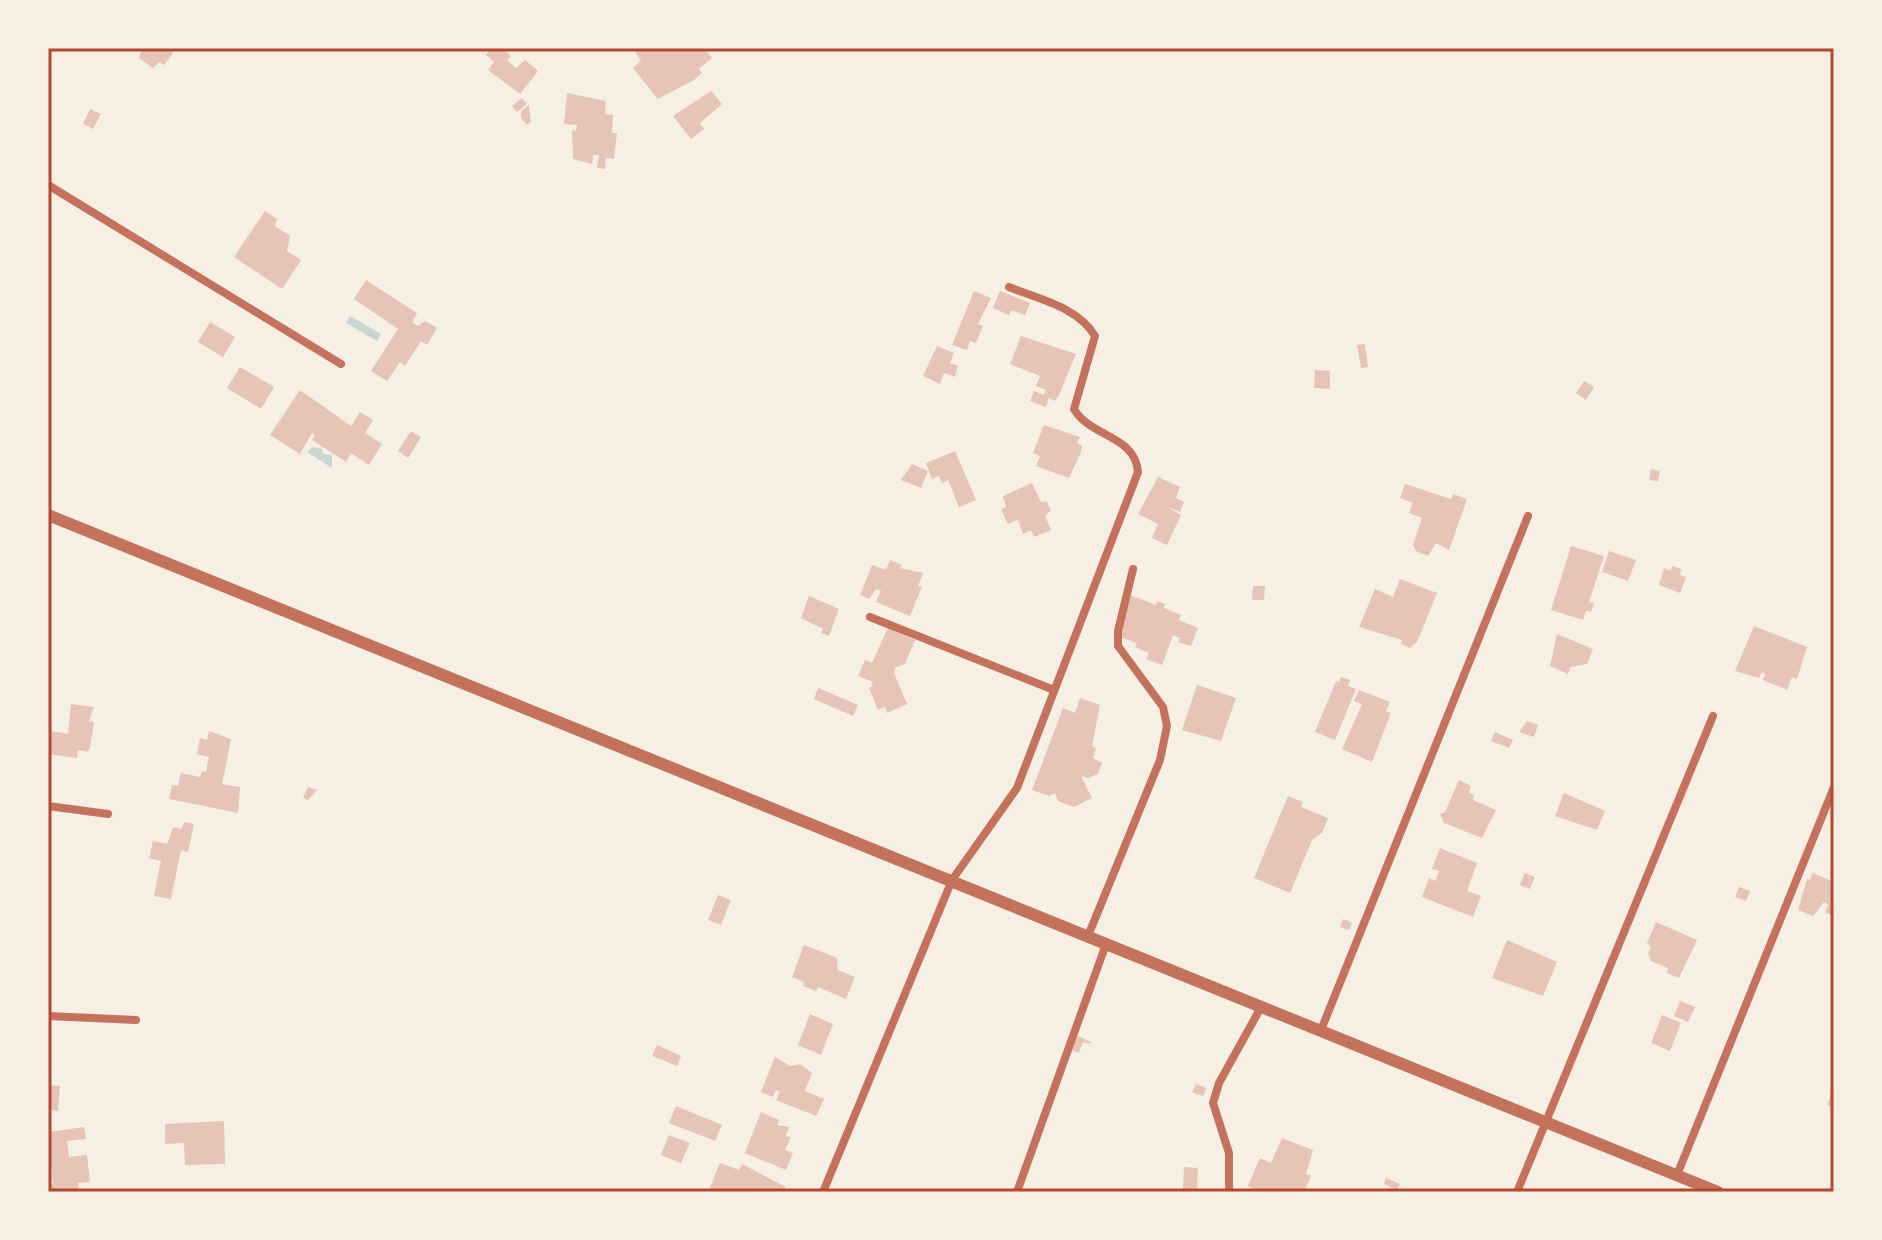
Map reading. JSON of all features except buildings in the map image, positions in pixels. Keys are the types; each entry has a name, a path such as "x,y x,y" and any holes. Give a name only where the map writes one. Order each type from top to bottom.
{"street":[{"path":"48,185 341,364"},
{"path":"823,1192 952,880 1012,799 1138,472 1137,457 1127,447 1077,415 1074,409 1095,336 1087,323 1070,312 1009,287"},
{"path":"48,515 952,880 1260,1009 1321,1030 1718,1192"},
{"path":"1321,1030 1528,516"},
{"path":"1088,936 1160,760 1166,737 1163,707 1118,646 1118,631 1133,569"},
{"path":"870,617 1054,690"},
{"path":"1517,1192 1713,716"},
{"path":"1677,1175 1834,787"},
{"path":"48,806 108,814"},
{"path":"1017,1192 1106,944"},
{"path":"1229,1192 1229,1153 1213,1103 1219,1083 1260,1009"},
{"path":"48,1016 136,1020"}],"shaded area":[{"path":"350,316 381,334 377,341 346,323"},
{"path":"313,447 322,449 323,454 332,455 332,468 307,452"}]}
